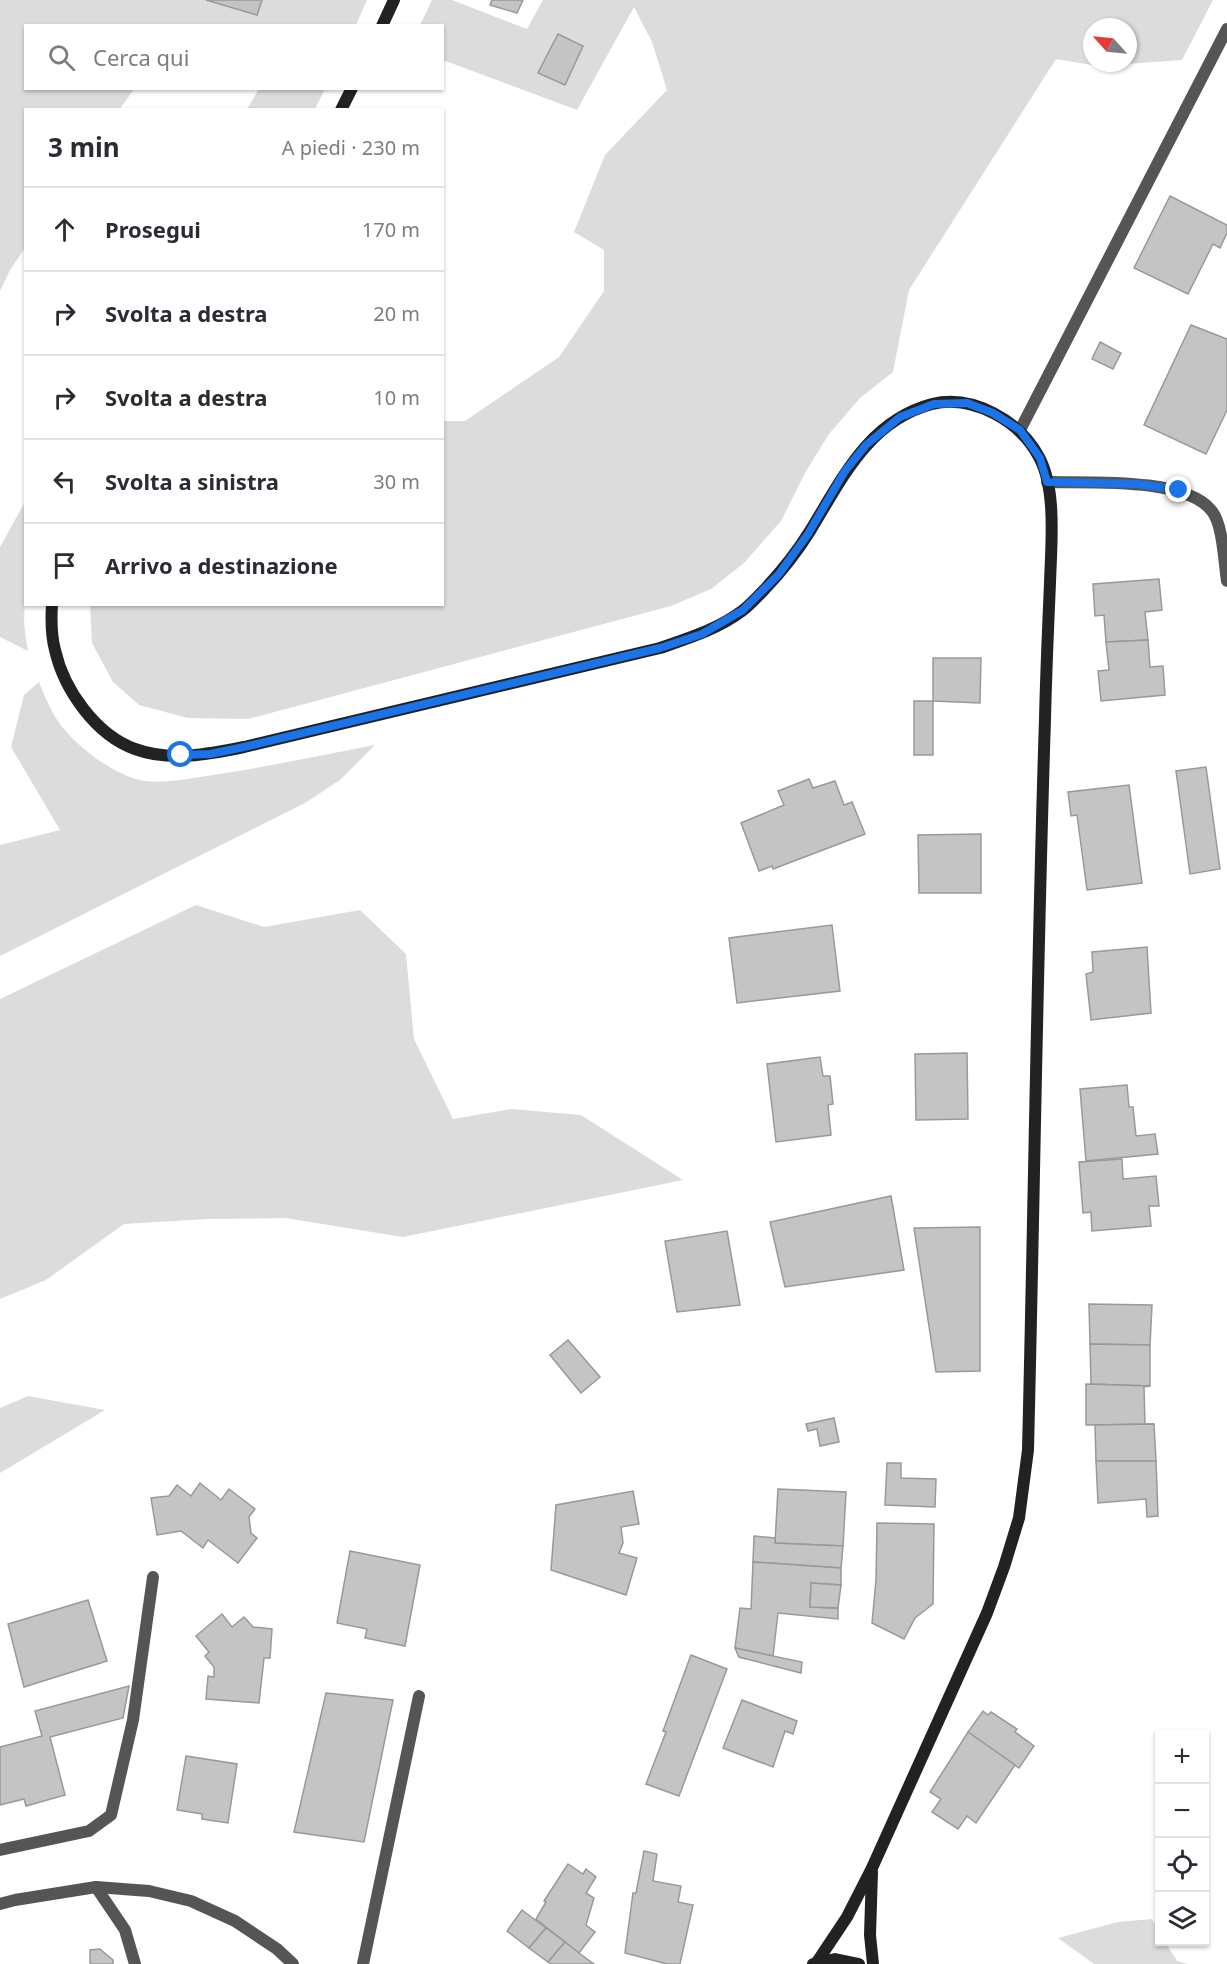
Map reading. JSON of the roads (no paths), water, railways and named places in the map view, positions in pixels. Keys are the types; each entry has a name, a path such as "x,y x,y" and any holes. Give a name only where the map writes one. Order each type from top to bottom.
{"main road":[{"path":"383,24 394,0"},
{"path":"342,108 351,90"},
{"path":"52,606 51,625 58,663 78,700 101,728 136,750 158,754 210,754 660,648 702,634 743,610 779,574 808,534 852,462 866,445 900,417 934,404 967,403 993,413 1020,430 1040,458 1047,482 1052,518 1044,731 1028,1450 1019,1518 987,1613 872,1868 847,1917 815,1963"},
{"path":"872,1868 870,1935 873,1964"},
{"path":"815,1963 835,1959 859,1964"}],"street":[{"path":"1020,430 1227,29"},
{"path":"1047,482 1138,484 1179,490 1199,499 1212,510 1218,524 1227,581"},
{"path":"0,1850 89,1831 111,1815 133,1720 153,1577"},
{"path":"363,1964 419,1695"},
{"path":"0,1904 96,1887 149,1891 191,1901 235,1921 277,1949 293,1964"},
{"path":"96,1887 125,1930 135,1964"}]}
